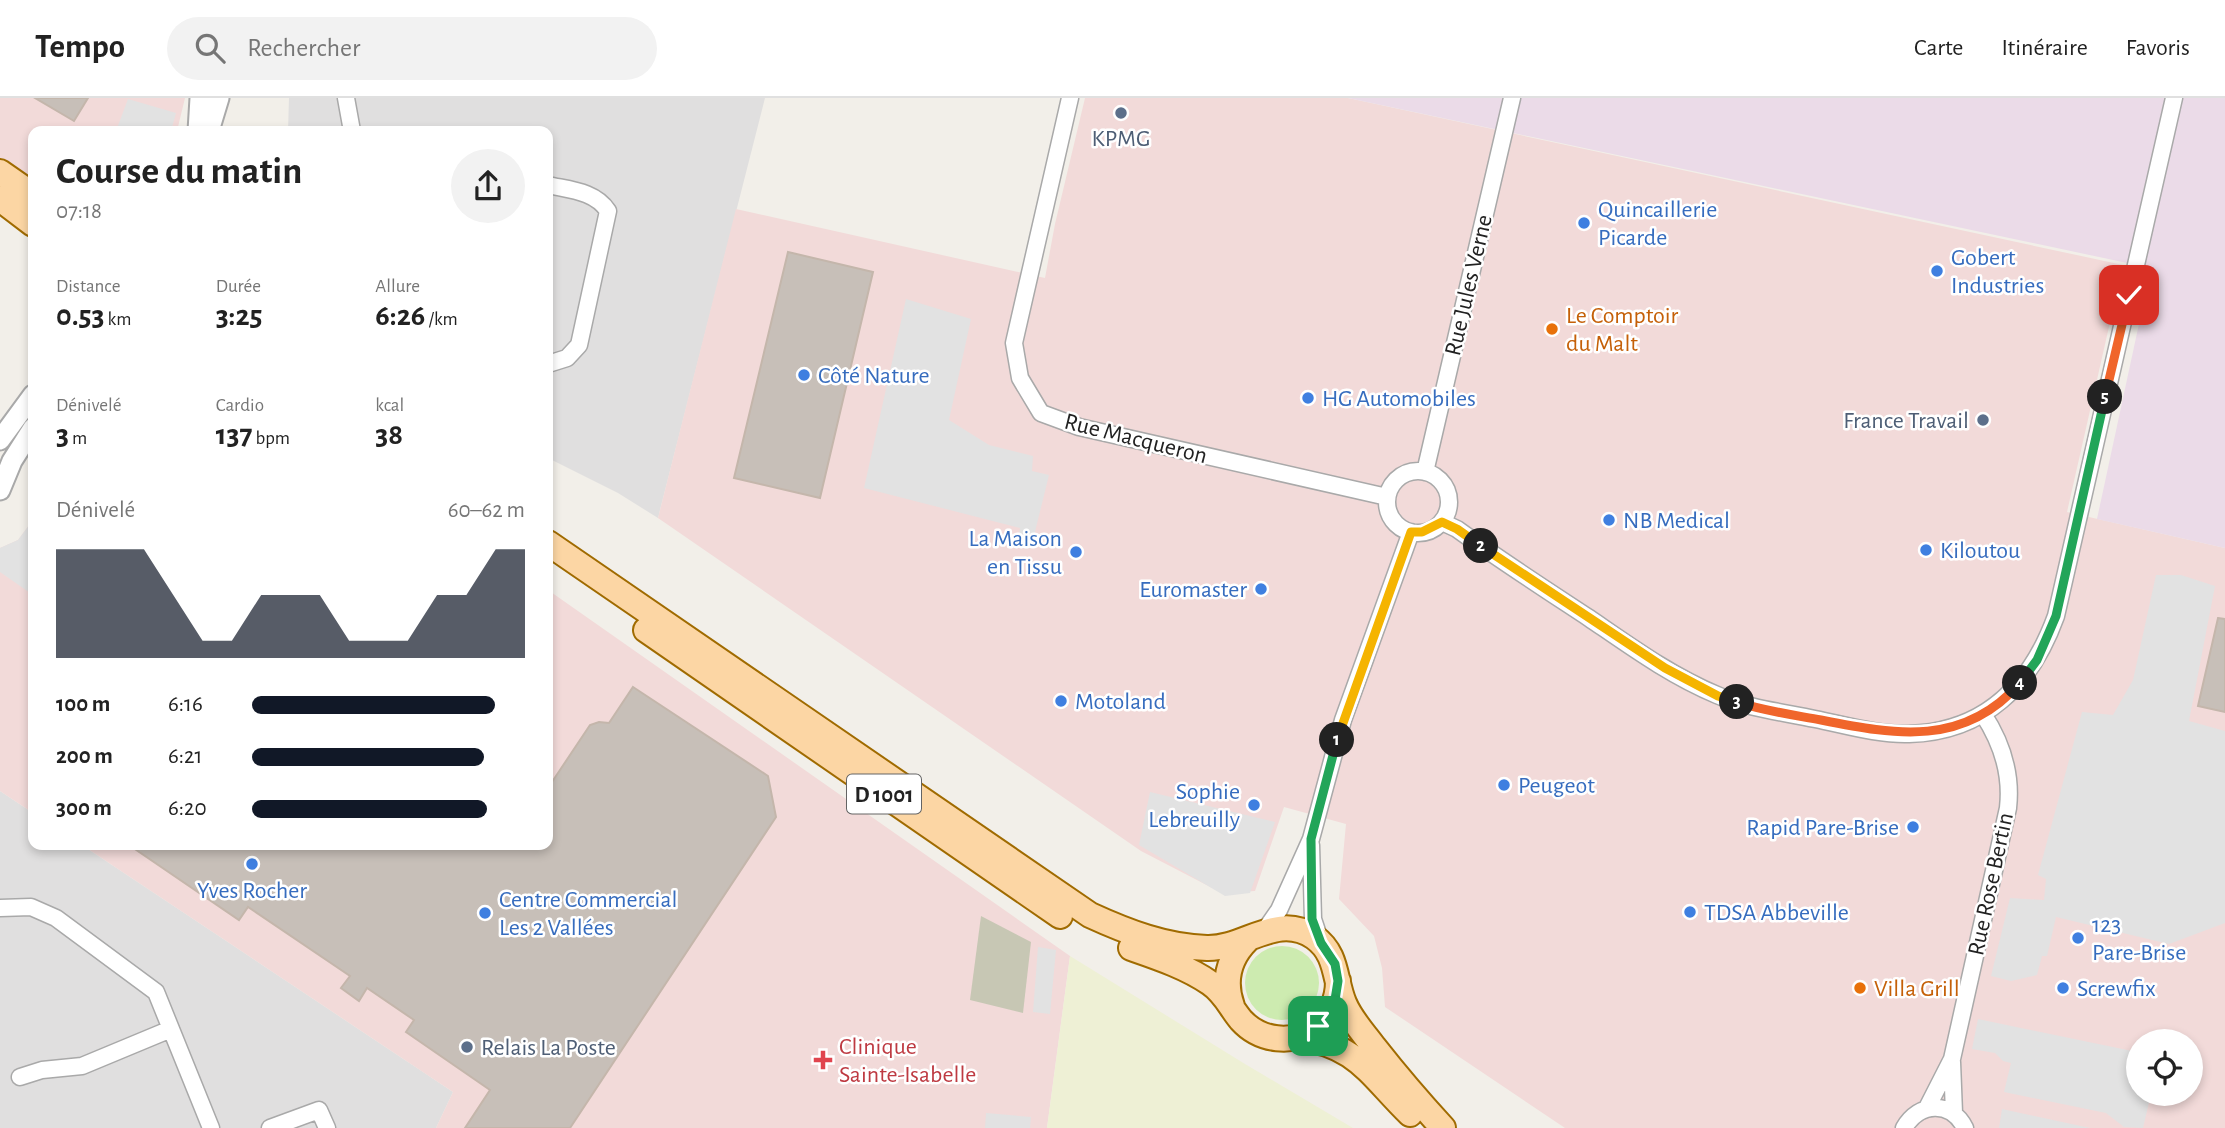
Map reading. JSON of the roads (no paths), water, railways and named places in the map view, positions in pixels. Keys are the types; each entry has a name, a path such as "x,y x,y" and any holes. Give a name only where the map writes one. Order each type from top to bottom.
{"main road":[{"path":"0,172 28,192"},
{"path":"0,200 28,220"},
{"name":"D 1001","path":"553,546 1090,915 1149,939 1180,946 1210,948 1256,935"},
{"name":"D 1001","path":"553,562 684,657 1057,914 1103,938 1209,981 1222,992 1232,1006"},
{"path":"1338,981 1334,1006 1324,1020 1311,1031 1279,1039 1254,1031 1241,1020 1232,1006 1227,990 1233,957 1256,935 1282,928 1299,930 1321,943 1331,956 1338,981 1342,997 1354,1024 1443,1128"},
{"path":"1295,1037 1327,1043 1349,1052 1424,1128"}],"street":[{"path":"198,126 200,98"},
{"path":"211,126 219,98"},
{"path":"346,98 351,126"},
{"name":"Rue Macqueron","path":"1070,98 1014,343 1020,378 1041,413 1079,427 1387,498"},
{"name":"Rue Jules Verne","path":"1426,472 1512,98"},
{"path":"1442,522 1457,529 1649,658 1718,696 1745,705 1875,731 1907,734 1936,732 1983,714 2005,700 2025,676 2047,640 2056,616 2174,98"},
{"path":"553,186 593,196 602,201 608,211 579,345 567,358 553,362"},
{"path":"0,440 28,402"},
{"path":"1,481 28,436"},
{"path":"1415,471 1426,472 1441,481 1449,506 1442,522 1422,532 1411,532 1392,519 1387,498 1396,479 1415,471"},
{"path":"1256,935 1279,910 1311,839 1343,720 1411,532"},
{"name":"Rue Rose Bertin","path":"1954,1113 1952,1059 2010,792 2003,752 1996,734 1983,714"},
{"path":"1311,839 1312,919 1321,943"},
{"path":"0,908 31,907 56,918 156,992 211,1128"},
{"path":"20,1077 42,1070 82,1066 171,1029"},
{"name":"Rue Rose Bertin","path":"1927,1108 1952,1059"},
{"path":"1905,1128 1910,1119 1927,1108 1945,1109 1954,1113 1965,1128"},
{"path":"270,1128 319,1110 327,1128"}],"place":[{"name":"KPMG","path":"1121,113"},
{"name":"Quincaillerie Picarde","path":"1584,223"},
{"name":"Gobert Industries","path":"1937,271"},
{"name":"Le Comptoir du Malt","path":"1552,329"},
{"name":"Côté Nature","path":"804,375"},
{"name":"HG Automobiles","path":"1308,398"},
{"name":"France Travail","path":"1983,420"},
{"name":"NB Medical","path":"1609,520"},
{"name":"Kiloutou","path":"1926,550"},
{"name":"La Maison en Tissu","path":"1076,552"},
{"name":"Euromaster","path":"1261,589"},
{"name":"Motoland","path":"1061,701"},
{"name":"Peugeot","path":"1504,785"},
{"name":"Sophie Lebreuilly","path":"1254,805"},
{"name":"Rapid Pare-Brise","path":"1913,827"},
{"name":"Yves Rocher","path":"252,864"},
{"name":"TDSA Abbeville","path":"1690,912"},
{"name":"Centre Commercial Les 2 Vallées","path":"485,913"},
{"name":"123 Pare-Brise","path":"2078,938"},
{"name":"Villa Grill","path":"1860,988"},
{"name":"Screwfix","path":"2063,988"},
{"name":"Relais La Poste","path":"467,1047"},
{"name":"Clinique Sainte-Isabelle","path":"823,1060"}]}
